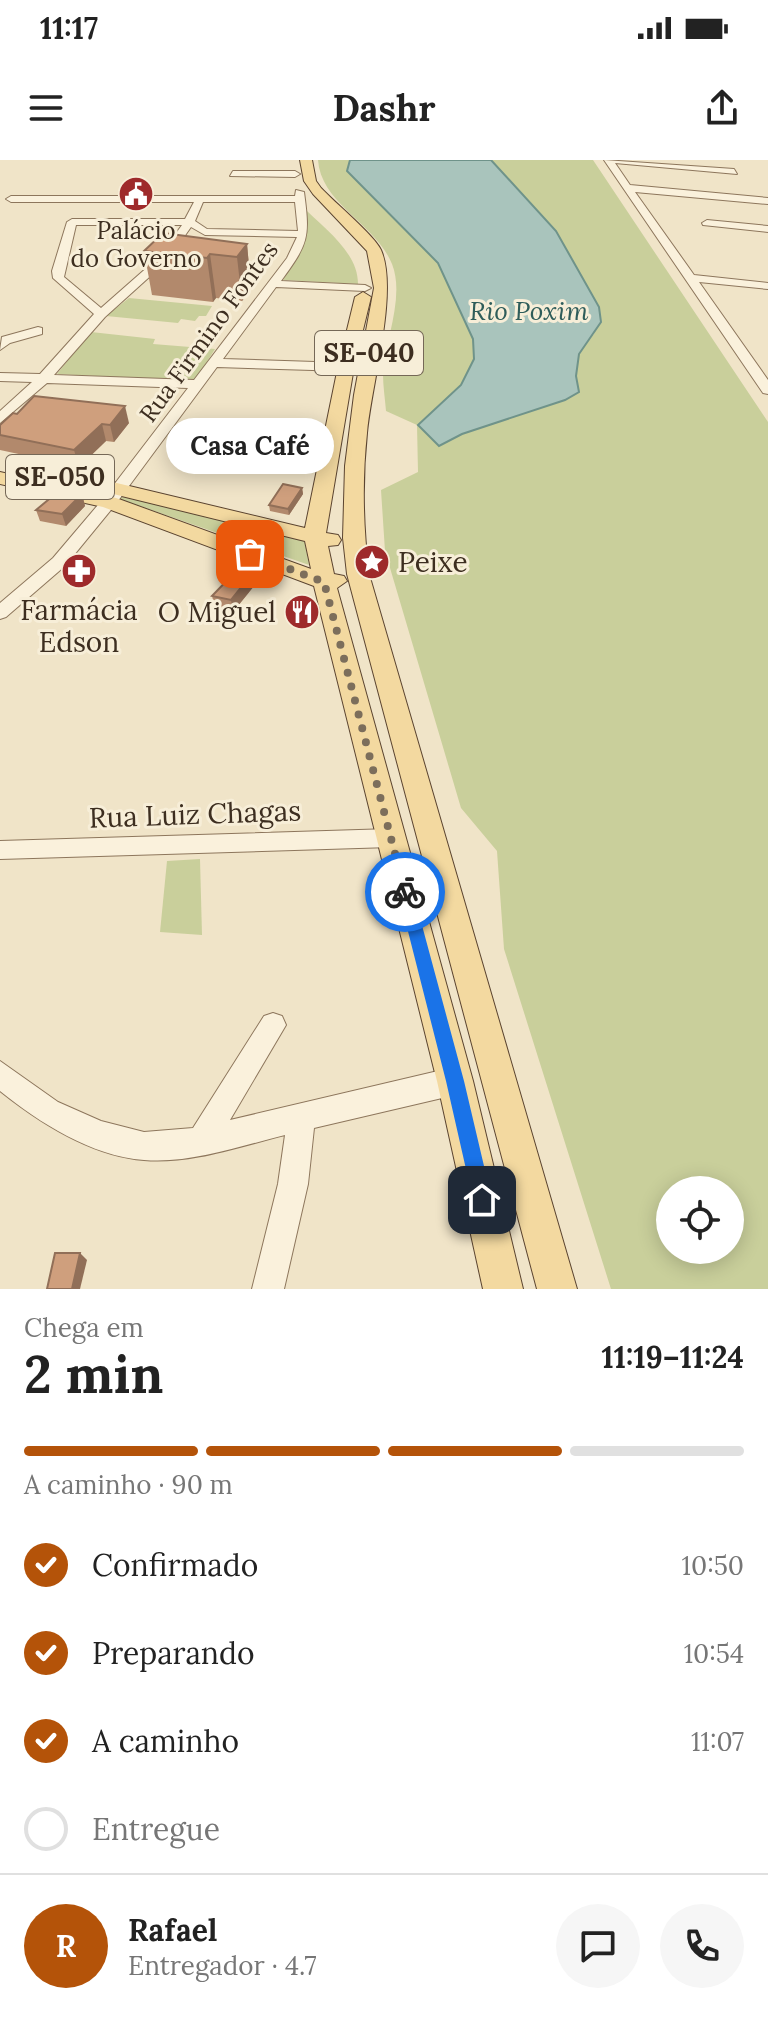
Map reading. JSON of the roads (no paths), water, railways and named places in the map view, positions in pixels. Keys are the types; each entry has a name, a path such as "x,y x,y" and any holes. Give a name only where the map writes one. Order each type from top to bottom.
{"main road":[{"path":"294,160 301,186"},
{"name":"SE-040","path":"301,186 306,160"},
{"name":"SE-040","path":"301,186 362,257 366,269 365,288 346,367 315,535 324,582 455,1081 503,1289"},
{"name":"SE-040","path":"301,186 337,213 374,250 379,268 381,288 356,431 353,483 356,563 557,1289"},
{"name":"SE-050","path":"0,467 115,495"},
{"path":"0,478 115,495 315,535 356,563 345,580 324,582 115,495"}],"street":[{"path":"609,160 734,172"},
{"path":"609,160 768,390"},
{"path":"729,197 736,160"},
{"path":"233,174 301,186"},
{"path":"11,199 199,201 301,186"},
{"name":"Rua Firmino Fontes","path":"0,613 59,562 115,495 274,284 304,234 301,186"},
{"path":"627,188 768,201"},
{"path":"0,419 44,378 101,314 163,259 187,228 199,201"},
{"path":"101,314 59,278 70,224 76,221 187,228 205,232 304,234"},
{"path":"707,223 768,229"},
{"path":"689,278 768,286"},
{"path":"274,284 365,288"},
{"path":"0,346 6,340 38,331"},
{"path":"216,363 346,367"},
{"path":"0,377 200,384"},
{"name":"Rua Luiz Chagas","path":"0,850 391,838"},
{"path":"201,1141 273,1025"},
{"path":"0,1074 48,1112 99,1135 144,1146 201,1141 455,1081"},
{"path":"268,1289 293,1184 301,1116"}],"water":[{"name":"Rio Poxim","path":"350,160 491,160 556,231 599,307 601,322 579,354 576,376 579,392 565,400 462,434 439,446 418,425 461,385 474,359 473,339 438,263 347,171"}],"place":[{"name":"Palácio do Governo","path":"136,194"},
{"name":"Casa Café","path":"250,554"},
{"name":"Peixe","path":"372,562"},
{"name":"Farmácia Edson","path":"79,571"},
{"name":"O Miguel","path":"302,612"}]}
